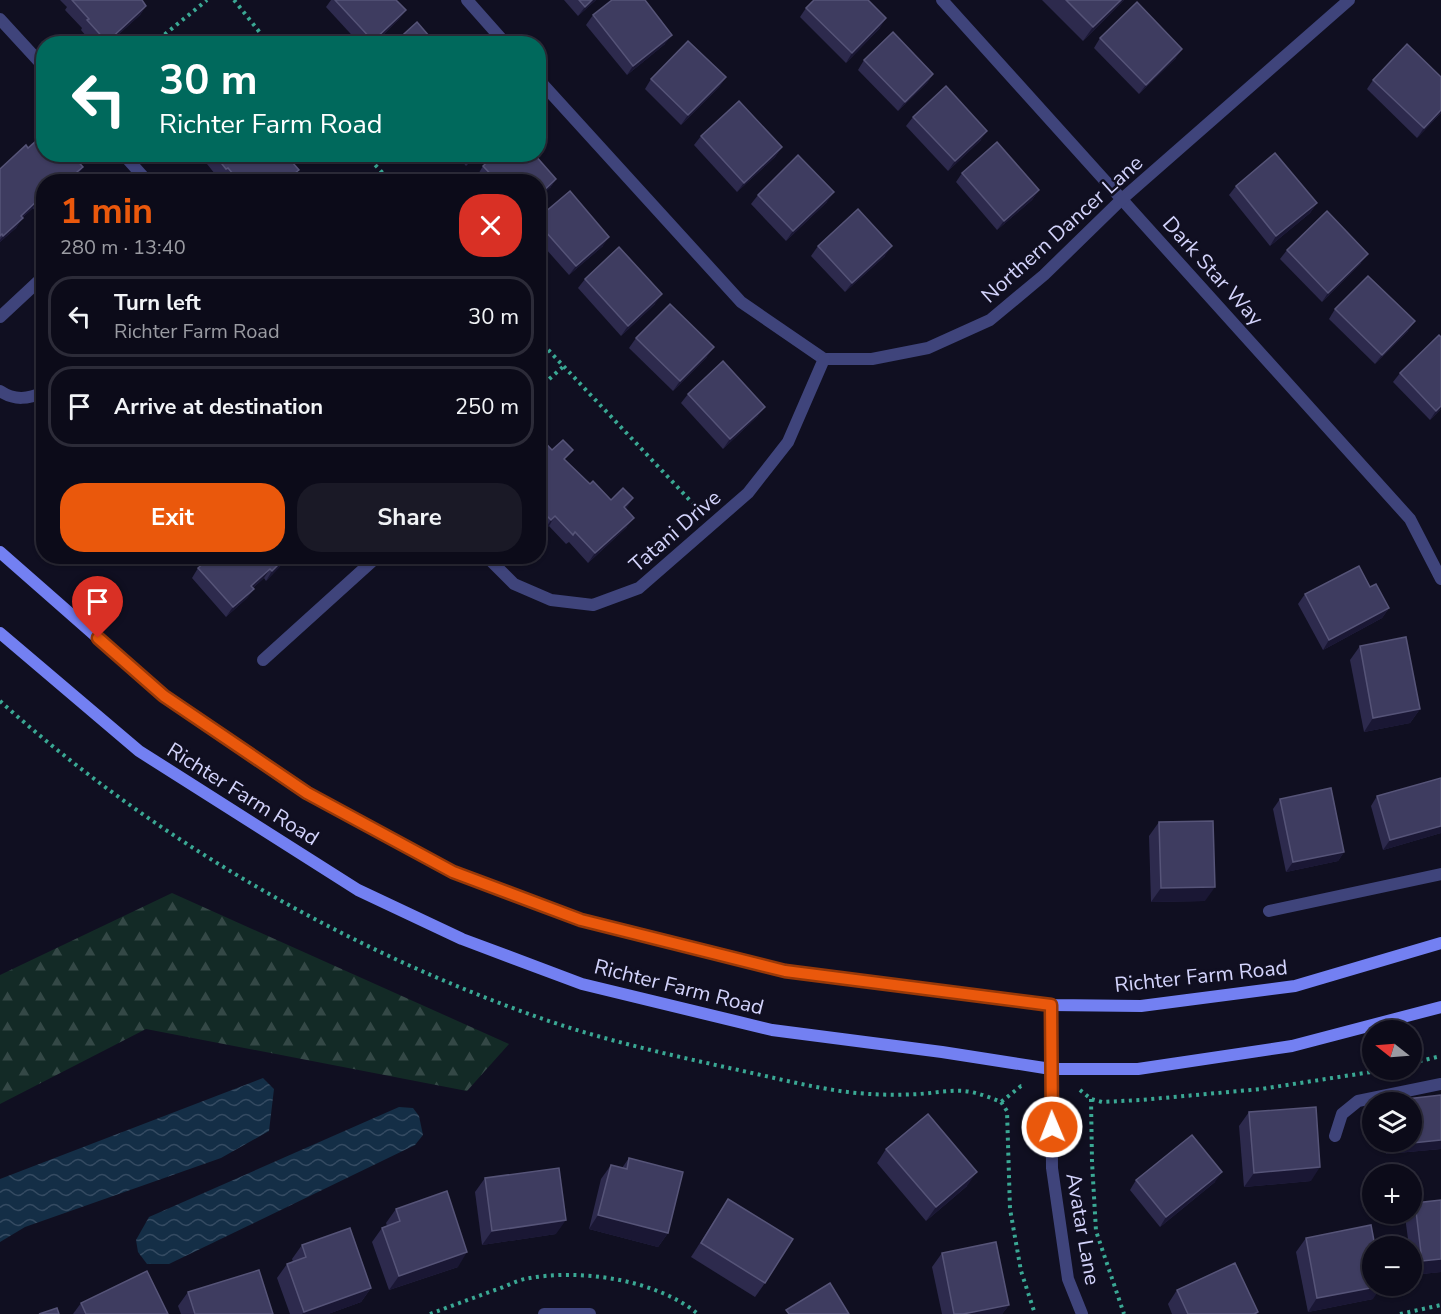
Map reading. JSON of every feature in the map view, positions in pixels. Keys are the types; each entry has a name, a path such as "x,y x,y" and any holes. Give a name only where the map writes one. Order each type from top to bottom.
{"main road":[{"name":"Richter Farm Road","path":"0,552 164,696 307,793 453,872 581,920 785,971 1051,1005 1141,1006 1295,986 1441,943"},
{"name":"Richter Farm Road","path":"0,633 139,751 358,890 462,939 582,984 772,1030 1051,1069 1138,1069 1292,1046 1441,1007"}],"street":[{"path":"467,0 499,36"},
{"name":"Dark Star Way","path":"942,0 1410,519 1441,579"},
{"name":"Northern Dancer Lane","path":"824,359 872,359 927,348 990,320 1044,275 1122,199 1349,0"},
{"path":"0,19 36,58"},
{"path":"546,88 741,302 824,359"},
{"path":"130,162 140,174"},
{"path":"0,317 36,283"},
{"name":"Tatani Drive","path":"494,564 514,584 551,600 593,604 639,588 748,493 788,442 824,359"},
{"path":"0,391 18,399 36,396"},
{"path":"263,660 369,564"},
{"path":"1269,911 1441,874"},
{"name":"Avatar Lane","path":"1051,1005 1052,1168 1068,1279 1082,1314"},
{"path":"1335,1136 1342,1114 1358,1101 1441,1084"},
{"path":"544,1314 590,1314"}],"path":[{"path":"163,36 207,0"},
{"path":"234,0 263,36"},
{"path":"372,162 384,174"},
{"path":"546,347 713,524"},
{"path":"546,382 564,366"},
{"path":"1422,1061 1441,1056"},
{"path":"1091,1099 1096,1231 1124,1314"},
{"path":"1001,1102 1007,1111 1010,1209 1021,1271 1035,1314"},
{"path":"430,1314 525,1279 567,1276 618,1280 652,1289 692,1308 698,1314"},
{"path":"1400,1314 1441,1305"}],"green space":[{"path":"172,893 509,1044 467,1091 146,1029 0,1104 0,975"}],"water":[{"path":"263,1078 274,1089 269,1131 221,1158 25,1227 0,1242 0,1179"},
{"path":"399,1107 413,1108 419,1116 423,1135 415,1145 169,1264 147,1264 138,1252 136,1240 149,1217"}],"building":[{"path":"72,0 142,0 146,6 114,36 102,36 87,20 89,19"},
{"path":"335,0 396,0 406,10 378,36 368,36"},
{"path":"579,0 592,0 585,7"},
{"path":"612,0 645,0 672,35 633,66 593,15"},
{"path":"814,0 868,0 886,18 852,53 806,8"},
{"path":"1066,0 1121,0 1093,27"},
{"path":"1137,2 1182,49 1146,85 1100,38"},
{"path":"417,22 429,36 402,36"},
{"path":"893,32 933,74 905,102 864,60"},
{"path":"688,41 726,77 688,115 651,79"},
{"path":"1407,44 1441,77 1441,110 1424,128 1373,80"},
{"path":"946,86 987,131 955,161 913,117"},
{"path":"739,101 782,147 744,183 701,136"},
{"path":"36,141 36,162 78,162 83,167 75,174 36,174 36,202 21,216 23,218 3,236 2,234 0,236 0,169 26,145 28,148"},
{"path":"997,142 1039,190 1004,221 962,173"},
{"path":"1275,153 1317,203 1276,236 1236,186"},
{"path":"798,155 834,192 793,231 758,195"},
{"path":"220,162 292,162 299,170 296,174 233,174 228,168 226,169"},
{"path":"487,162 541,162 556,179 546,188 546,174 490,174 483,166"},
{"path":"570,191 609,237 576,266 546,232 546,211"},
{"path":"858,209 892,246 852,283 818,246"},
{"path":"1327,211 1368,254 1328,293 1287,250"},
{"path":"619,247 662,294 628,326 585,279"},
{"path":"1368,276 1415,321 1382,355 1335,309"},
{"path":"670,304 714,347 680,381 636,338"},
{"path":"1439,335 1441,337 1441,406 1436,411 1400,373"},
{"path":"723,361 765,407 730,439 688,394"},
{"path":"563,440 573,450 564,459 590,484 593,481 611,500 623,488 633,498 624,507 634,518 595,553 575,532 573,535 555,516 551,520 546,515 546,444 552,450"},
{"path":"203,564 279,564 251,586 254,589 233,607 198,568"},
{"path":"1359,566 1370,587 1376,584 1389,608 1329,640 1305,594"},
{"path":"1406,637 1420,709 1373,718 1360,646"},
{"path":"1441,778 1441,826 1390,840 1377,796"},
{"path":"1331,788 1344,852 1293,862 1280,799"},
{"path":"1213,821 1215,887 1161,888 1159,822"},
{"path":"1441,1095 1441,1140 1422,1142 1422,1097"},
{"path":"1316,1107 1320,1167 1254,1173 1249,1112"},
{"path":"928,1114 977,1172 936,1207 886,1149"},
{"path":"1192,1135 1222,1172 1166,1217 1136,1180"},
{"path":"629,1158 683,1172 668,1233 598,1215 611,1165 627,1169"},
{"path":"559,1168 566,1220 492,1231 485,1178"},
{"path":"447,1191 467,1252 399,1276 382,1228 400,1221 396,1209"},
{"path":"728,1199 793,1239 765,1283 701,1243"},
{"path":"1441,1200 1441,1259 1422,1261 1422,1236 1419,1236 1418,1224 1422,1224 1422,1202"},
{"path":"1371,1225 1373,1236 1362,1236 1362,1290 1317,1298 1306,1238"},
{"path":"350,1228 371,1288 304,1312 287,1264 306,1257 302,1245"},
{"path":"996,1242 1009,1305 954,1314 942,1253"},
{"path":"1235,1263 1258,1312 1254,1314 1188,1314 1177,1290"},
{"path":"259,1270 273,1314 195,1314 188,1292"},
{"path":"147,1271 168,1314 86,1314 81,1303"},
{"path":"830,1283 849,1314 789,1314 786,1310"},
{"path":"57,1308 59,1314 39,1314"}],"route":[{"path":"98,638 164,696 307,793 453,872 581,920 785,971 1051,1005 1052,1127"}]}
